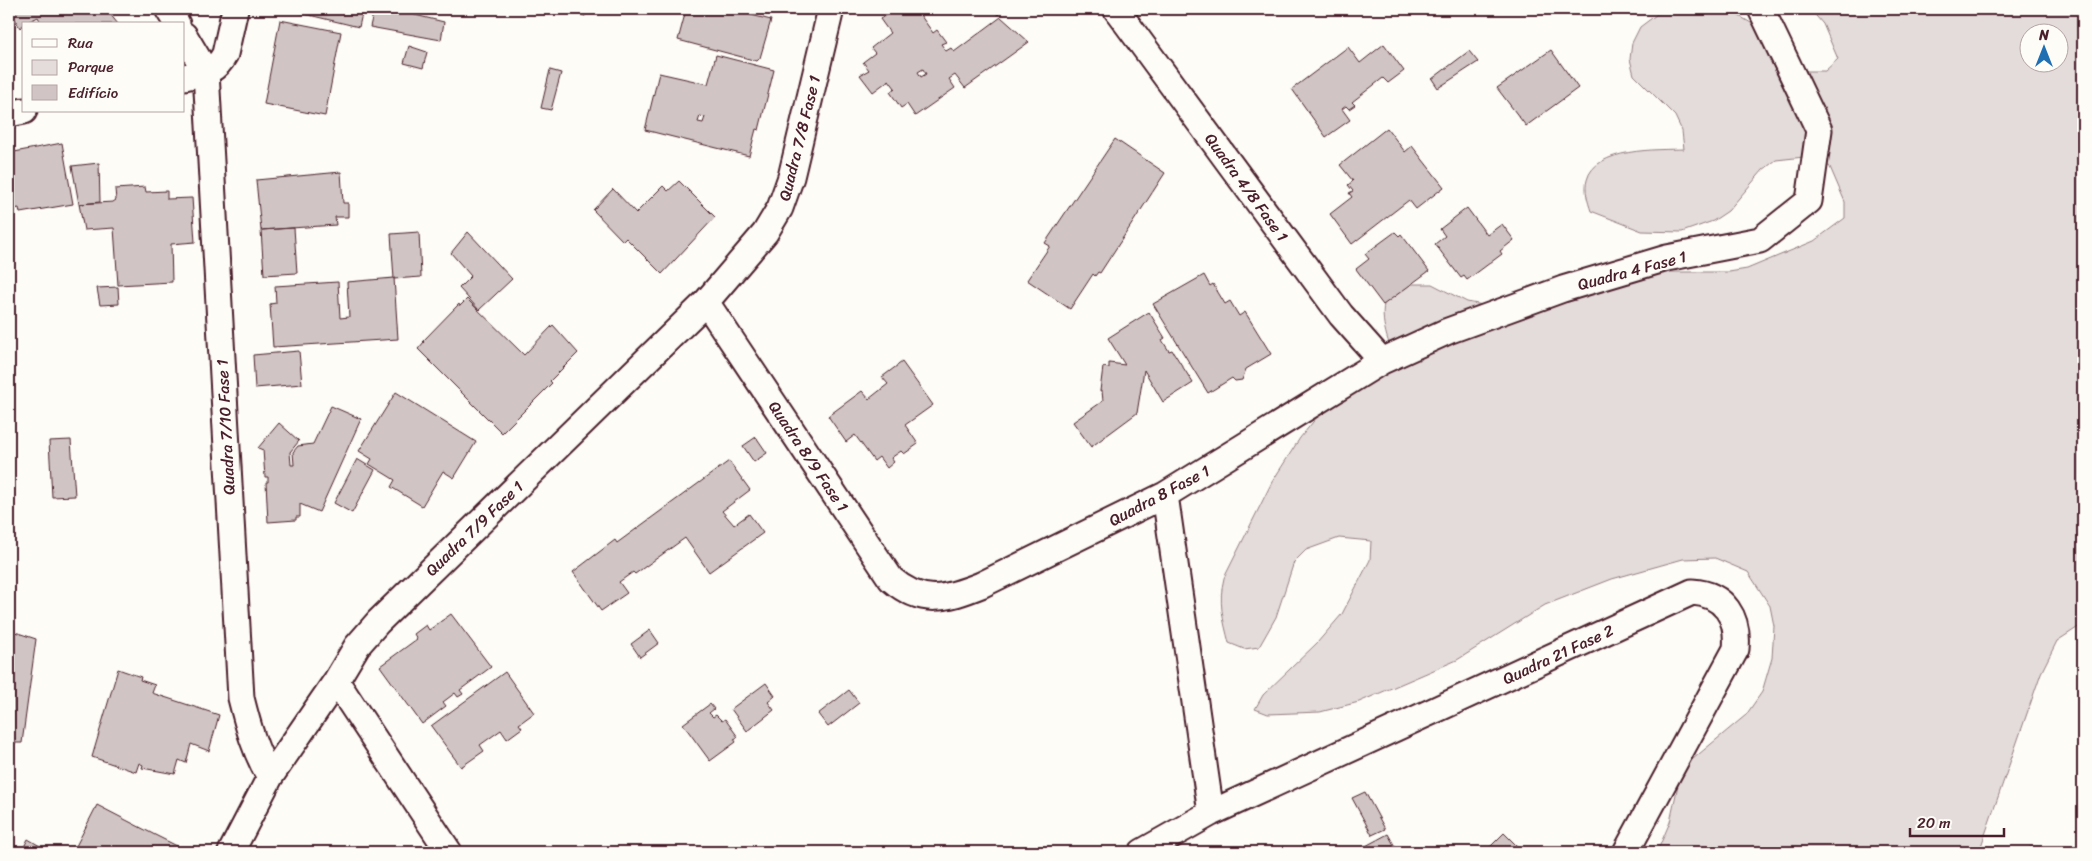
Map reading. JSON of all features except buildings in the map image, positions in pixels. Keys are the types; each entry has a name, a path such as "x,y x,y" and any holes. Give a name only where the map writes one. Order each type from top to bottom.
{"street":[{"path":"168,9 176,22"},
{"path":"185,39 195,74 216,68 225,54 235,9"},
{"name":"Quadra 7/8 Fase 1","path":"706,302 765,233 780,208 790,177 831,9"},
{"name":"Quadra 4/8 Fase 1","path":"1116,9 1341,315 1382,361"},
{"name":"Quadra 4 Fase 1","path":"1382,361 1448,332 1562,289 1667,258 1760,240 1809,202 1819,130 1761,9"},
{"name":"Quadra 7/10 Fase 1","path":"195,74 241,698 250,735 261,762 270,777"},
{"path":"9,114 22,111"},
{"name":"Quadra 8/9 Fase 1","path":"706,302 891,580 903,590 923,598"},
{"name":"Quadra 7/9 Fase 1","path":"231,852 270,777 336,681 357,646 378,622 706,302"},
{"name":"Quadra 8 Fase 1","path":"923,598 953,596 981,585 1166,495 1382,361"},
{"path":"1166,495 1211,814"},
{"name":"Quadra 21 Fase 2","path":"1142,852 1211,814 1692,592 1707,593 1723,604 1733,618 1737,632 1736,649 1626,852"},
{"path":"336,681 449,852"}],"green space":[{"path":"1664,9 1727,9 1770,34 1793,62 1807,71 1825,71 1838,59 1823,24 1810,9 2083,9 2083,624 2057,641 2041,673 1979,852 1657,852 1670,822 1678,785 1687,764 1746,715 1762,692 1772,658 1774,626 1770,606 1748,572 1715,558 1683,559 1612,579 1545,605 1457,660 1359,702 1320,712 1268,714 1255,709 1263,695 1317,643 1342,614 1370,560 1371,541 1339,538 1306,550 1294,562 1276,617 1259,647 1244,649 1229,643 1221,603 1224,578 1272,482 1300,438 1347,380 1397,364 1386,333 1383,308 1386,297 1397,284 1432,284 1467,302 1483,305 1636,272 1729,272 1747,269 1814,241 1845,218 1845,202 1830,167 1813,156 1776,160 1763,170 1728,211 1713,221 1682,232 1642,231 1591,211 1586,184 1592,169 1602,161 1629,152 1684,149 1682,131 1675,116 1634,75 1630,59 1632,43 1640,27"}]}
